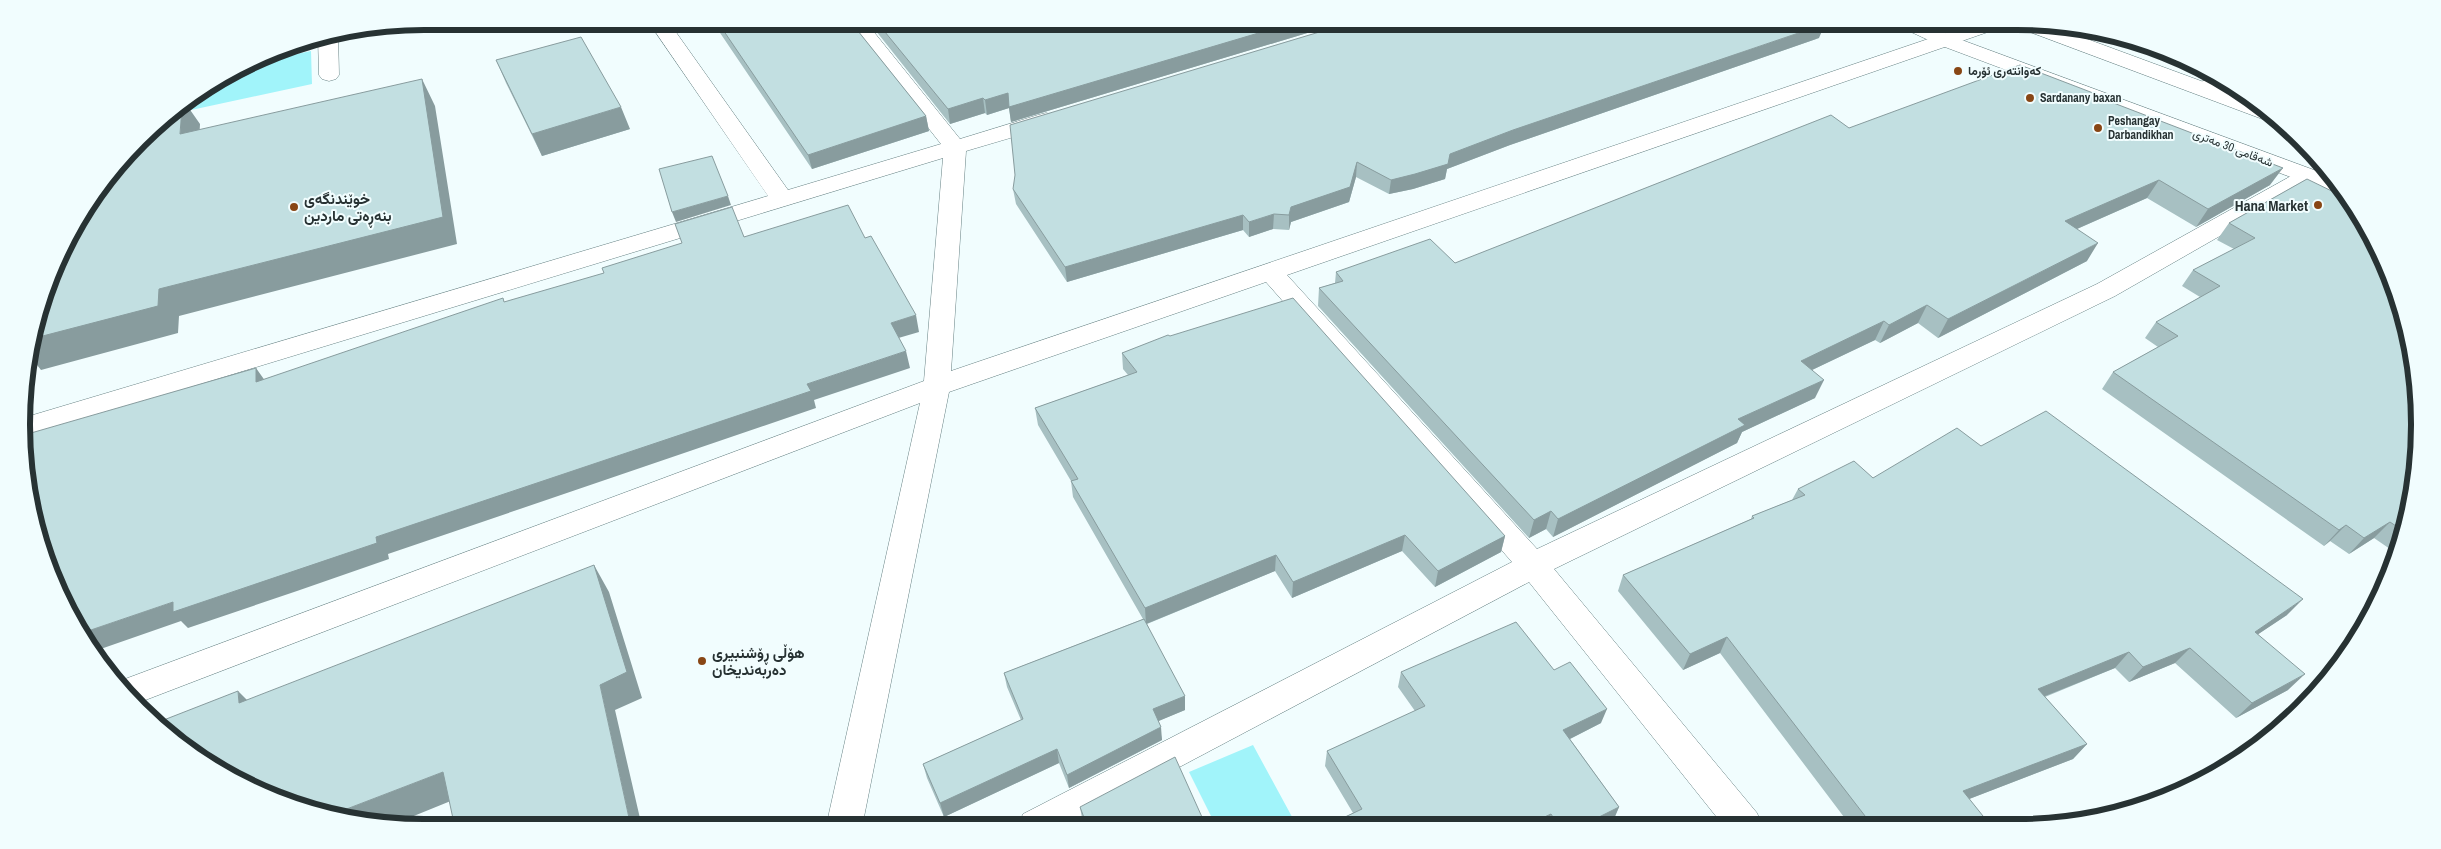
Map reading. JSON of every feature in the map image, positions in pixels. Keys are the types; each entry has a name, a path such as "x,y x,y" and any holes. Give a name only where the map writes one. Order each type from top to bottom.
{"street":[{"path":"664,30 782,199"},
{"path":"846,819 937,386 955,147 861,30"},
{"name":"شەقامی 30 مەتری","path":"1922,30 1944,40 2329,183"},
{"path":"133,690 937,386 1974,30"},
{"path":"2046,31 2250,107"},
{"path":"328,42 329,75"},
{"path":"2201,89 2215,83"},
{"path":"30,426 1070,113"},
{"path":"1048,819 1533,565 2106,290 2308,176"},
{"path":"1271,272 1533,565 1740,819"}],"shaded area":[{"path":"311,51 312,84 185,111 227,83 283,57"},
{"path":"1253,745 1293,819 1212,819 1189,772"}],"building":[{"path":"723,30 857,30 926,116 808,155"},
{"path":"883,30 1269,30 1009,107 1008,93 985,100 983,98 948,109"},
{"path":"1326,30 1807,30 1513,130 1450,154 1448,164 1415,174 1391,180 1357,162 1350,187 1291,207 1289,215 1274,214 1249,222 1243,215 1065,267 1013,189 1015,175 1010,125"},
{"path":"581,37 621,107 532,134 496,60"},
{"path":"2020,65 2283,168 2208,209 2159,180 2065,221 2098,243 1948,319 1927,305 1889,325 1884,321 1801,361 1824,380 1738,419 1745,425 1558,519 1551,511 1534,520 1319,288 1343,281 1336,272 1430,239 1455,263 1831,115 1849,128"},
{"path":"422,79 443,217 159,289 158,306 40,337 43,322 60,274 96,205 128,164 164,128 181,114 180,134"},
{"path":"712,156 728,196 672,212 659,169"},
{"path":"2307,179 2336,193 2358,227 2381,274 2390,298 2398,322 2408,373 2411,424 2410,450 2408,476 2398,527 2390,522 2364,538 2346,525 2339,530 2113,372 2178,336 2156,322 2220,286 2193,270 2255,238 2229,223"},
{"path":"848,205 865,238 871,236 916,315 891,323 906,351 807,384 811,391 376,537 377,543 173,612 173,602 88,631 60,575 43,527 33,476 31,433 256,368 256,382 503,298 504,302 604,273 602,268 682,243 675,224 732,207 744,237"},
{"path":"1293,298 1505,536 1438,571 1405,535 1293,582 1276,555 1145,608 1071,481 1078,479 1035,408 1137,372 1122,353 1168,335 1170,336"},
{"path":"2046,411 2303,599 2255,632 2305,674 2252,703 2190,648 2143,667 2129,652 2038,689 2087,744 1963,791 1983,816 1976,819 1867,819 1727,637 1690,654 1623,575 1754,518 1752,516 1805,495 1798,489 1854,461 1873,478 1957,428 1981,446"},
{"path":"594,565 627,672 600,685 629,819 453,819 443,772 344,810 322,806 274,789 227,766 205,753 163,720 238,691 239,703"},
{"path":"1144,619 1185,696 1153,709 1161,727 1067,775 1057,749 940,803 923,764 1023,719 1004,673"},
{"path":"1516,622 1554,670 1570,662 1607,709 1563,730 1619,807 1598,819 1554,819 1551,814 1540,819 1341,819 1362,809 1327,751 1425,706 1401,672"},
{"path":"1175,757 1203,819 1084,819 1080,807"}],"place":[{"name":"کەوانتەری ئۆرما","path":"1958,71"},
{"name":"Sardanany baxan","path":"2030,98"},
{"name":"Peshangay Darbandikhan","path":"2098,128"},
{"name":"Hana Market","path":"2318,205"},
{"name":"خوێندنگەی بنەڕەتی ماردین","path":"294,207"},
{"name":"هۆڵی ڕۆشنبیری دەربەندیخان","path":"702,661"}]}
